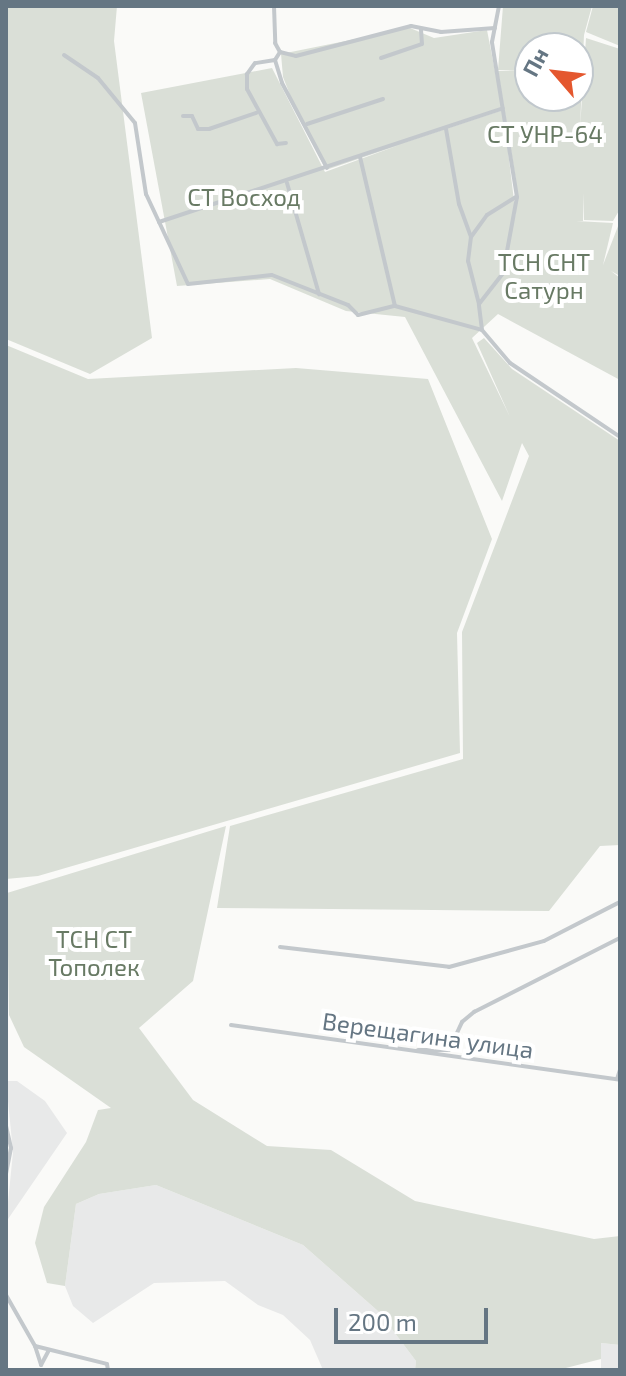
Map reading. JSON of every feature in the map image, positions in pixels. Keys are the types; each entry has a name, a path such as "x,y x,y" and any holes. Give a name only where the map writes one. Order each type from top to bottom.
{"street":[{"path":"479,304 503,273 517,197 492,42 499,6"},
{"path":"275,7 275,43 280,52 296,56 411,26 421,29 495,28"},
{"path":"381,58 422,44 421,29"},
{"path":"280,52 275,60 282,83 307,124 327,168"},
{"path":"64,55 98,78 135,123 140,173 188,284 272,275 366,317 395,306 482,330"},
{"path":"275,60 255,63 247,74 256,113 268,124 277,144 286,143"},
{"path":"307,124 383,99"},
{"path":"159,222 287,183 503,108"},
{"path":"183,116 192,116 198,129 209,129 256,113"},
{"path":"446,129 459,204 471,237 468,261 482,330 510,363 620,437"},
{"path":"360,156 395,306"},
{"path":"287,183 319,294"},
{"path":"471,237 487,215 517,197"},
{"path":"280,947 449,967 544,941 620,902"},
{"path":"403,1049 449,1050 462,1022 474,1012 620,938"},
{"name":"Верещагина улица","path":"231,1025 619,1079"},
{"path":"619,1079 620,1070"},
{"path":"6,1126 11,1148 6,1174"},
{"path":"6,1295 35,1346 41,1365 49,1350"},
{"path":"35,1346 107,1364 108,1370"}],"shaded area":[{"path":"6,1081 17,1081 45,1101 67,1133 6,1222 13,1152"},
{"path":"156,1185 303,1245 379,1312 416,1361 415,1370 323,1370 310,1340 283,1315 258,1305 225,1281 154,1283 93,1323 73,1306 65,1286 76,1204 99,1194"},
{"path":"601,1343 620,1345 620,1370 601,1370"}],"green space":[{"path":"6,6 117,6 114,41 152,338 90,374 6,339"},
{"path":"503,6 592,6 585,32 514,32 514,70 498,70"},
{"path":"593,6 620,6 620,46 594,35 594,32 586,32"},
{"path":"410,28 434,38 487,30 502,107 403,143 503,110 516,217 516,181 498,71 514,70 514,112 581,112 580,128 581,112 594,112 594,41 620,49 620,209 613,221 584,220 584,193 583,221 576,221 613,223 603,265 620,221 620,276 611,271 620,278 620,380 498,314 472,338 510,417 477,343 484,338 512,369 620,441 620,845 600,846 549,911 217,908 230,826 463,759 462,632 529,456 522,443 502,501 405,317 346,311 270,279 177,286 141,93 272,68 325,172 399,145 326,170 300,120 283,77 281,54"},
{"path":"6,345 88,379 296,368 428,379 492,539 457,633 460,753 38,876 6,879"},
{"name":"ТСН СТ Тополек","path":"226,826 193,981 139,1028 193,1100 267,1146 331,1150 415,1201 594,1239 620,1236 620,1345 601,1343 601,1359 558,1370 415,1370 416,1361 379,1312 303,1245 156,1185 99,1194 76,1204 65,1286 47,1283 35,1243 44,1207 86,1142 98,1110 111,1108 24,1047 9,1015 7,893"}],"park label":[{"name":"СТ УНР-64","path":"545,134"},
{"name":"СТ Восход","path":"244,197"},
{"name":"ТСН СНТ Сатурн","path":"544,276"}]}
